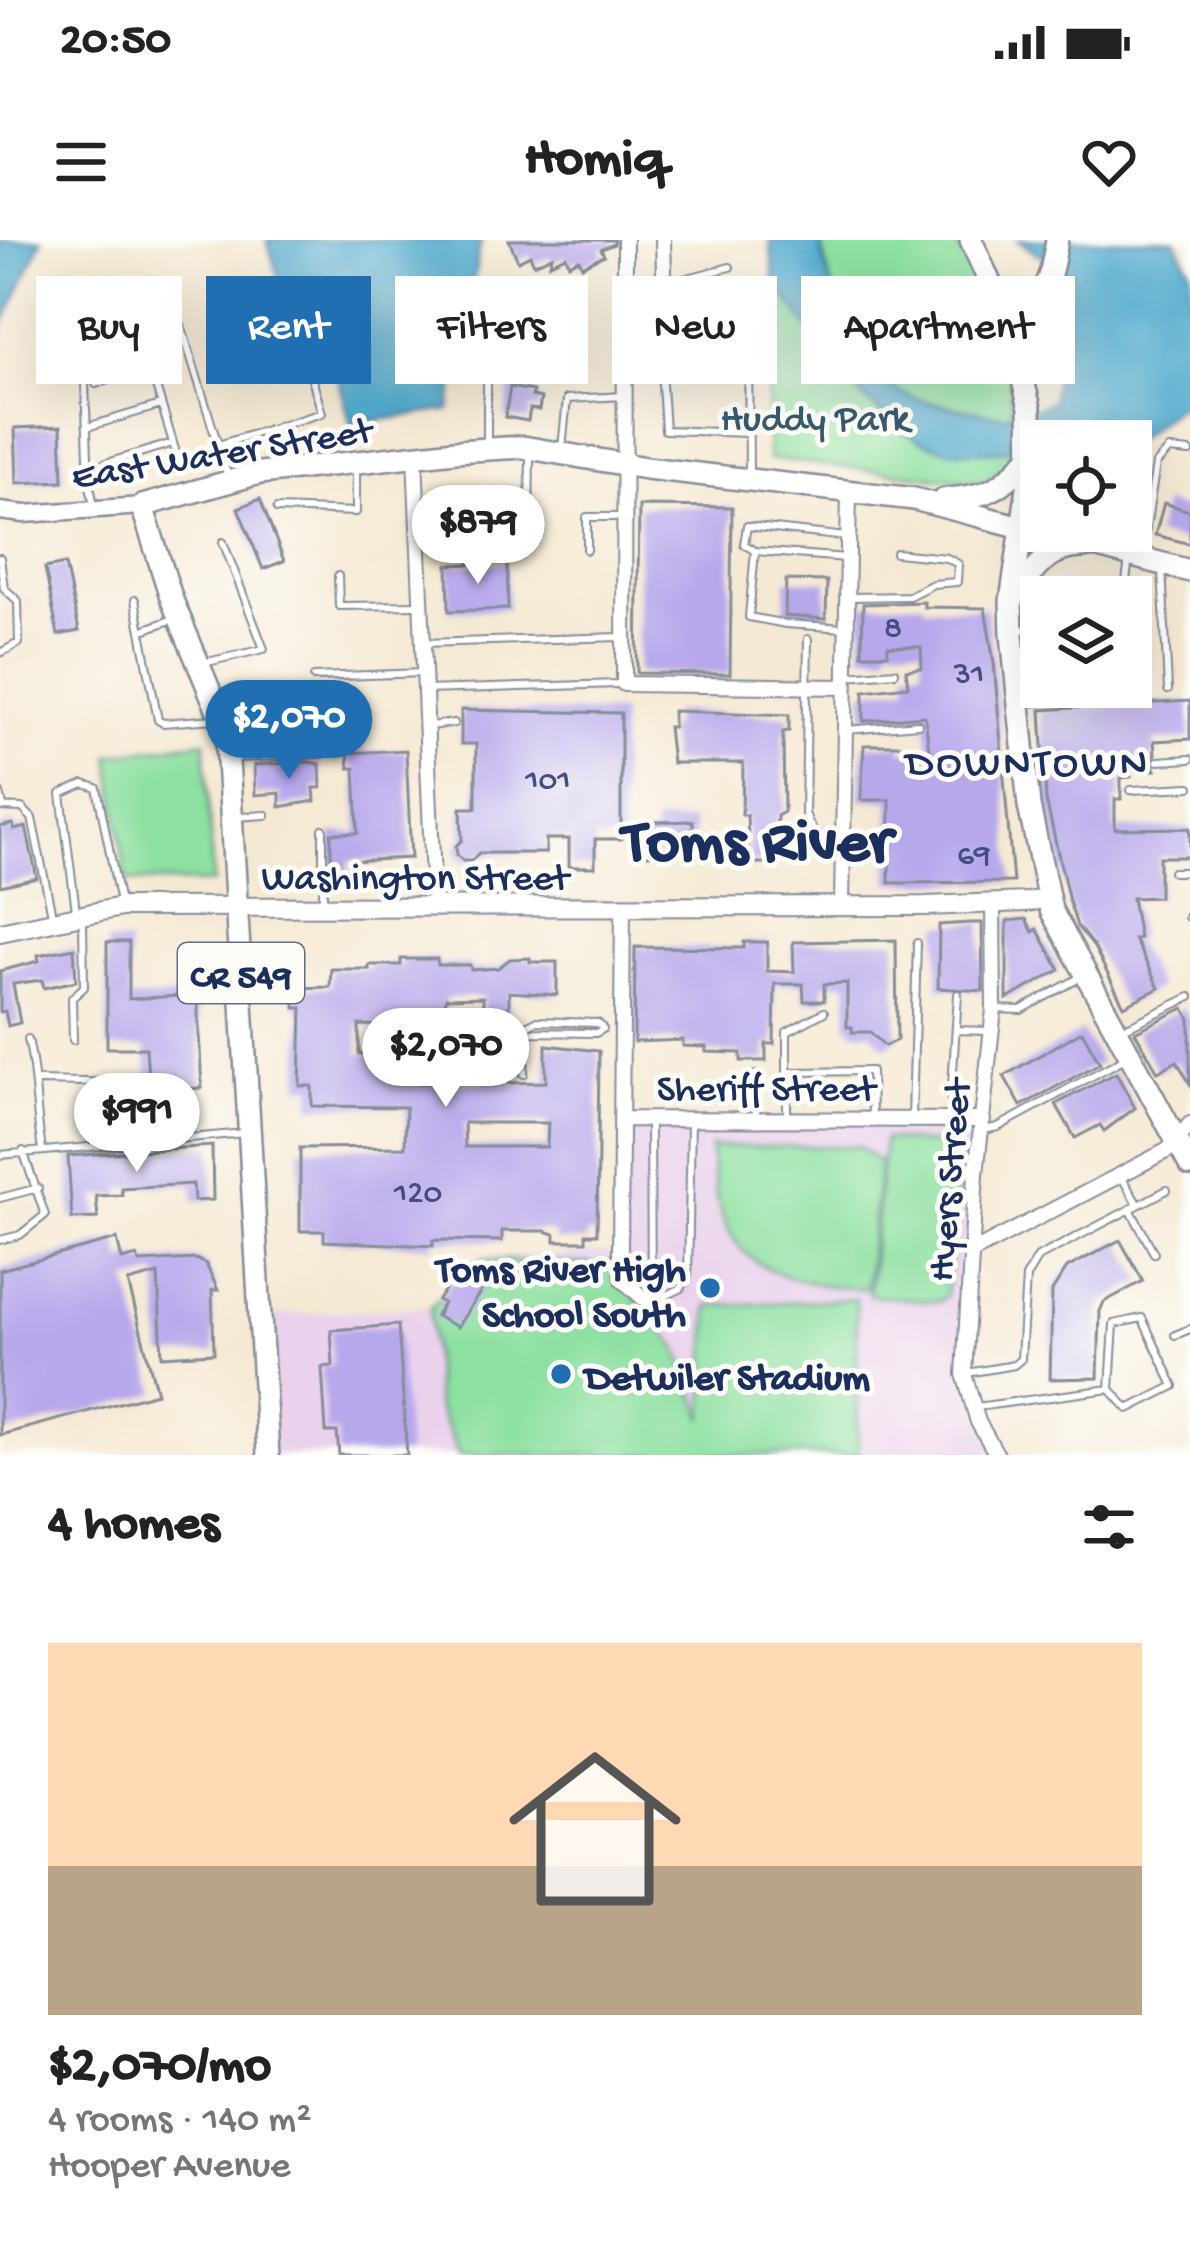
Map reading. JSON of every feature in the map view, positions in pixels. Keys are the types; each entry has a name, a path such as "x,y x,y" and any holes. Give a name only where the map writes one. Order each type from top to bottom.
{"main road":[{"path":"971,240 987,276"},
{"path":"1051,276 1057,240"},
{"path":"1025,384 1031,420"},
{"name":"East Water Street","path":"142,506 260,473 488,448 530,448 914,499 1020,525"},
{"path":"914,499 976,496 996,490 1020,469"},
{"name":"CR 549","path":"142,506 179,617 220,716 228,758 268,1455"},
{"path":"1020,539 1011,602 1012,642 1029,806 1051,910 1129,1056 1183,1132 1190,1166"},
{"path":"1011,602 1046,557 1074,547 1135,556"},
{"name":"East Water Street","path":"1120,552 1190,571"},
{"name":"Washington Street","path":"3,927 121,907 994,903 1049,898"}],"street":[{"path":"625,240 625,276"},
{"path":"663,240 664,276"},
{"path":"625,384 624,517 629,536 624,684 807,686 844,681"},
{"path":"415,456 418,640 434,905"},
{"path":"842,904 849,490"},
{"name":"East Water Street","path":"0,513 142,506"},
{"name":"Hyers Street","path":"994,903 994,1009 964,1374 973,1408 996,1454"},
{"path":"622,905 620,1252 623,1280 643,1298 655,1298"},
{"name":"Sheriff Street","path":"621,1119 691,1118 708,1113 756,1118 911,1118 982,1125"},
{"path":"972,1252 1168,1150 1183,1132"}],"lane":[{"path":"703,276 730,267"},
{"path":"182,329 229,481"},
{"path":"85,384 88,468 95,510"},
{"path":"155,384 180,466"},
{"path":"218,446 322,413 314,384"},
{"path":"487,384 488,448"},
{"path":"662,384 664,430 748,434"},
{"path":"748,384 749,480"},
{"path":"562,451 567,399 625,396"},
{"path":"87,427 161,405"},
{"path":"88,468 173,443"},
{"path":"529,529 530,448"},
{"path":"1129,576 1156,464 1169,450 1190,452"},
{"path":"277,509 356,512 356,463"},
{"path":"587,550 587,517 624,517"},
{"path":"847,537 747,526 745,544 755,551 847,559"},
{"path":"200,664 264,649 224,542"},
{"path":"755,551 749,617 845,628"},
{"path":"846,597 909,596 933,584 957,583 958,564 947,558 896,553"},
{"path":"1135,556 1168,690"},
{"path":"0,558 4,588 17,601 19,643 0,653"},
{"path":"338,576 339,605 420,605"},
{"path":"135,600 158,720 303,712 305,754"},
{"path":"142,631 179,617"},
{"path":"1020,636 1012,642 1020,646"},
{"path":"418,640 624,637"},
{"path":"808,640 805,813 811,831 820,838 843,838"},
{"path":"844,681 895,672"},
{"path":"314,677 423,673"},
{"path":"424,690 624,684"},
{"path":"425,727 454,723"},
{"path":"844,730 918,724"},
{"path":"228,758 322,754"},
{"path":"1158,761 1190,759"},
{"path":"73,1040 72,998 84,987 82,914 61,794 83,784 97,788 121,907"},
{"path":"1131,790 1190,787"},
{"path":"0,793 2,806 22,808 32,818 53,918"},
{"path":"232,817 266,815"},
{"path":"323,829 323,907"},
{"path":"1173,872 1190,872"},
{"path":"911,1118 917,943"},
{"path":"994,1009 1021,1010 1084,976"},
{"path":"951,1102 958,994"},
{"path":"1116,1033 1190,997"},
{"path":"787,1118 788,1032 824,1012"},
{"path":"524,1074 526,1032 536,1021 598,1023 603,1029 622,1031"},
{"path":"956,1030 992,1031"},
{"path":"28,1039 38,1081 36,1115 42,1149"},
{"path":"982,1125 998,1127 1129,1056"},
{"path":"622,1063 638,1064"},
{"path":"791,1072 872,1071 872,1118"},
{"path":"756,1076 756,1118"},
{"path":"38,1081 129,1083 137,1142"},
{"path":"650,1118 655,1298 680,1289 688,1278 691,1118"},
{"path":"0,1155 249,1132"},
{"path":"0,1240 20,1235 46,1215 23,1151"},
{"path":"1120,1175 1154,1253"},
{"path":"0,1198 38,1188"},
{"path":"964,1374 1010,1366 1021,1359 1026,1277 1037,1257 1167,1190"},
{"path":"1142,1318 1174,1386 1128,1409 1110,1389 1114,1324 1142,1318"},
{"path":"1175,1335 1190,1329"},
{"path":"973,1408 1110,1389"}],"shaded area":[{"name":"Toms River High School South","path":"621,1119 983,1120 963,1374 997,1455 268,1455 259,1316 430,1307 483,1259 619,1252"}],"green space":[{"path":"820,240 954,240 974,276 829,276"},
{"name":"Huddy Park","path":"782,291 801,316 801,384 852,384 906,432 940,447 1012,450 1010,464 987,481 977,482 768,459 768,384 777,384 777,292"},
{"path":"890,384 1009,384 1011,418 917,399"},
{"path":"205,741 213,883 126,881 110,755"},
{"path":"884,1139 953,1146 959,1153 946,1296 938,1302 869,1295"},
{"path":"858,1146 880,1163 866,1289 798,1280 772,1271 734,1239 714,1185 711,1147"},
{"name":"Detwiler Stadium","path":"483,1259 607,1265 678,1348 704,1419 709,1306 856,1299 858,1455 459,1455 436,1405 430,1307"}],"water":[{"path":"0,240 42,240 0,332"},
{"path":"267,240 481,240 474,276 395,276 395,384 455,384 450,410 351,424 340,384 371,384 371,276 278,276"},
{"path":"770,240 820,240 828,276 801,276 801,318 782,292 777,293"},
{"path":"1017,240 1176,240 1190,269 1190,404 1183,403 1152,427 1152,420 1020,420 1020,449 958,451 904,431 852,384 890,384 938,405 1007,415 1051,402 1054,384 1075,384 1075,276"}],"building":[{"path":"509,240 614,240 614,244 582,266 579,259 569,264 566,256 550,263 552,256 534,264 530,255 518,261"},
{"path":"510,387 533,391 532,396 541,398 539,410 530,409 528,421 505,417"},
{"path":"61,426 63,481 17,483 15,428"},
{"path":"260,499 284,561 263,569 238,508"},
{"path":"1164,503 1190,511 1190,544 1155,535"},
{"path":"639,506 732,507 730,674 637,673"},
{"path":"507,563 508,609 449,611 448,565"},
{"path":"65,564 79,631 58,635 45,568"},
{"path":"786,580 827,581 826,619 785,616"},
{"path":"924,602 924,607 985,608 1013,882 889,883 890,800 861,800 864,745 902,745 903,752 929,750 925,716 864,721 864,691 908,686 906,670 922,668 921,647 888,646 888,654 862,654 863,604"},
{"path":"1190,701 1190,739 1154,741 1151,760 1156,770 1130,771 1131,777 1121,778 1115,829 1190,828 1190,857 1159,857 1159,897 1132,898 1139,938 1134,939 1159,988 1124,1006 1094,947 1077,926 1069,901 1046,800 1041,710 1152,708 1152,703"},
{"path":"461,710 621,713 621,839 595,839 595,867 569,867 569,839 546,839 546,853 479,853 471,861 457,855 456,846 462,840 461,808 476,808 476,744 461,744"},
{"path":"673,711 789,715 789,731 783,732 784,812 777,816 776,863 749,863 747,815 742,815 743,763 672,763 668,727 673,727"},
{"path":"406,750 411,858 349,861 349,871 331,871 331,833 358,833 355,768 349,768 348,753"},
{"path":"320,764 321,788 314,788 315,801 280,807 280,793 255,795 254,765"},
{"path":"693,821 694,854 645,855 645,835 654,834 654,822"},
{"path":"13,824 14,830 26,827 37,878 0,886 0,827"},
{"path":"1026,919 1033,932 1037,929 1060,970 1007,999 1007,921"},
{"path":"982,923 983,991 938,988 939,925"},
{"path":"896,940 897,1040 885,1046 870,1032 852,1032 847,1027 847,983 824,984 824,1001 804,1001 803,984 775,984 774,1044 766,1044 766,1061 741,1061 741,1053 706,1052 706,1047 683,1046 683,1040 634,1042 635,947 744,948 744,942 767,942 767,971 794,972 793,942"},
{"path":"107,942 129,942 129,999 197,995 202,1088 149,1091 146,1048 107,1048"},
{"path":"74,948 76,981 44,988 42,980 13,984 20,1023 8,1026 5,1011 0,1012 0,971 39,961 38,955"},
{"path":"401,959 437,959 438,965 470,965 471,970 498,968 510,959 557,962 557,995 509,992 509,1083 546,1082 546,1045 599,1051 597,1234 586,1234 586,1241 555,1241 555,1234 545,1231 502,1231 502,1241 433,1240 433,1246 324,1241 324,1231 300,1231 300,1148 405,1147 406,1107 312,1106 312,1086 300,1086 302,1008 295,1008 295,988 330,987 331,969 401,965","holes":["483,997 483,1083 421,1083 422,1053 359,1054 359,1025 443,1020 446,998","464,1123 548,1123 547,1147 465,1147"]},
{"path":"1184,1008 1190,1019 1190,1084 1177,1061 1158,1072 1135,1032"},
{"path":"1082,1031 1100,1063 1021,1106 1004,1076"},
{"path":"1116,1073 1135,1108 1104,1131 1100,1125 1075,1138 1056,1104"},
{"path":"212,1146 213,1200 194,1201 193,1184 121,1188 122,1195 96,1196 98,1218 72,1219 68,1156"},
{"path":"117,1239 122,1260 137,1256 139,1262 196,1259 206,1264 218,1290 212,1290 214,1353 162,1356 158,1274 128,1282 157,1393 0,1435 0,1270"},
{"path":"1120,1240 1143,1281 1104,1302 1098,1378 1050,1379 1052,1291 1067,1268"},
{"path":"470,1269 487,1282 457,1327 436,1316 443,1303 438,1300 458,1271 465,1276"},
{"path":"398,1325 407,1455 339,1455 337,1432 326,1432 322,1367 333,1366 331,1330"}],"place":[{"name":"Toms River High School South","path":"710,1288"},
{"name":"Detwiler Stadium","path":"561,1374"}],"district":[{"name":"DOWNTOWN","path":"1028,759"},
{"name":"Toms River","path":"757,836"}]}
